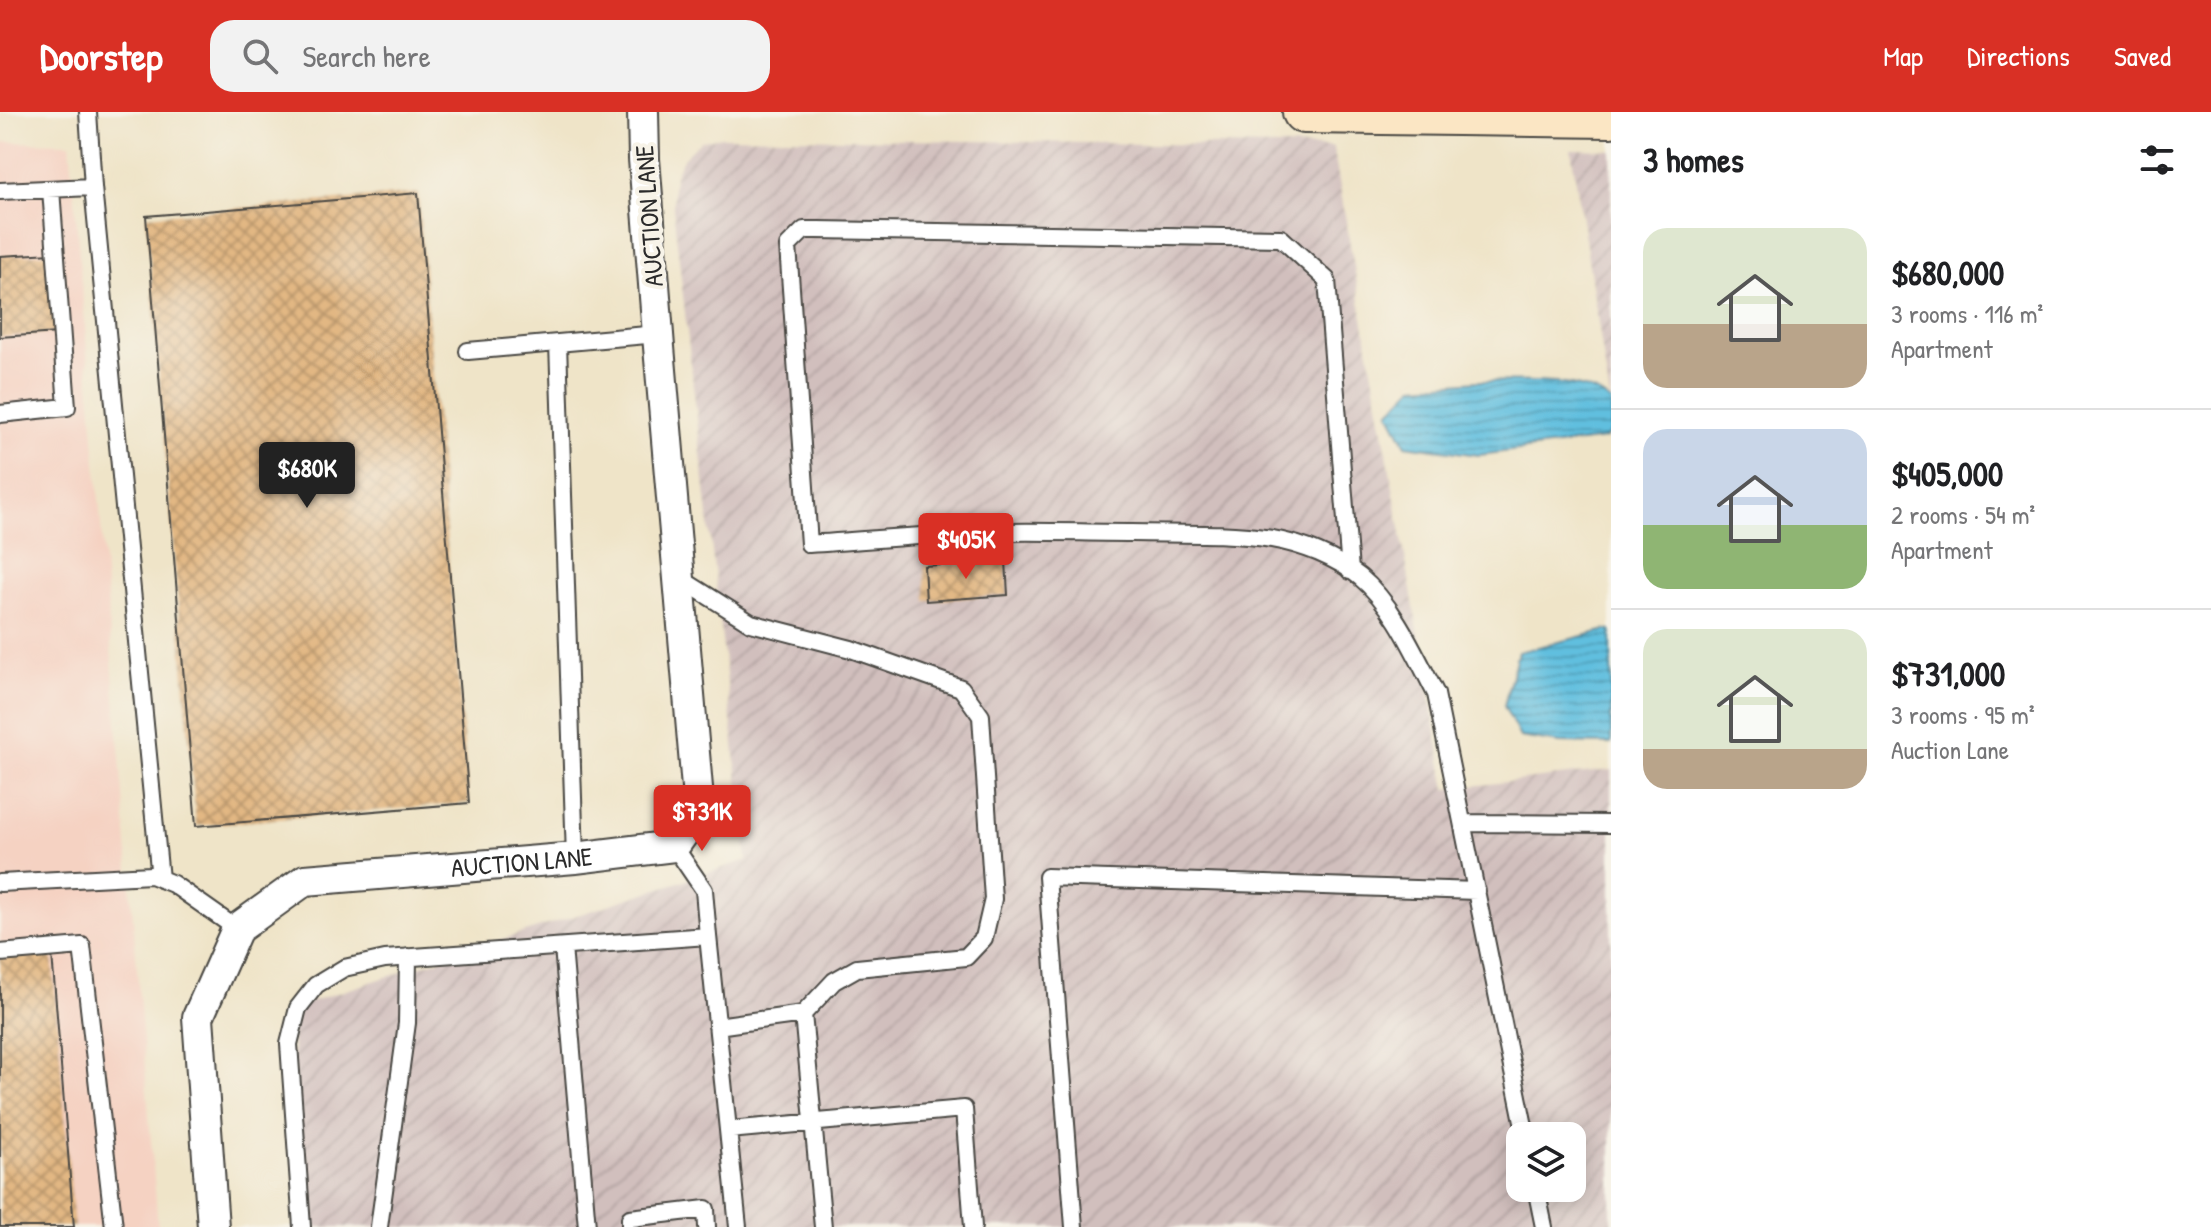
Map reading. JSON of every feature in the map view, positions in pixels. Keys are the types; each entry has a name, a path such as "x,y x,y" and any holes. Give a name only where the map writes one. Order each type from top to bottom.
{"main road":[{"path":"1304,112 1611,116"}],"street":[{"name":"AUCTION LANE","path":"237,929 305,880 575,858 674,846 699,811 658,334 643,112"},
{"path":"213,1227 198,1017 237,929"}],"lane":[{"path":"88,112 160,879"},
{"path":"0,191 93,187"},
{"path":"0,414 67,407 51,189"},
{"path":"1350,571 1327,280 1281,238 804,230 788,246 809,544 1003,532 1218,534 1273,539 1305,548 1360,577 1376,595 1404,633 1436,694 1523,1122"},
{"path":"468,351 658,334"},
{"path":"558,343 575,858"},
{"path":"678,577 751,623 851,649 961,688 981,716 993,899 984,938 966,957 857,968 834,981 803,1014 717,1026"},
{"path":"1463,823 1611,824"},
{"path":"674,846 704,890 738,1227"},
{"path":"0,883 151,875 173,884 217,912 237,929"},
{"path":"1074,1227 1047,877 1477,891"},
{"path":"302,1227 289,1044 298,1008 316,985 344,968 408,957 708,936"},
{"path":"0,953 82,946 114,1227"},
{"path":"563,947 587,1227"},
{"path":"379,1227 407,1023 408,957"},
{"path":"803,1014 823,1227"},
{"path":"729,1130 964,1109 973,1227"},
{"path":"1539,1202 1544,1227"},
{"path":"630,1227 630,1218 706,1209 707,1227"}],"shaded area":[{"path":"722,137 1333,147 1446,789 1611,770 1611,1227 301,1227 291,1008 747,860 673,207 673,185 684,157 701,141"},
{"path":"0,142 70,143 158,1227 0,1227"},
{"path":"1571,149 1611,150 1611,406"}],"water":[{"path":"1479,381 1549,383 1585,388 1611,403 1611,431 1604,439 1479,455 1406,445 1389,412 1414,386"},
{"path":"1611,631 1611,744 1560,743 1520,737 1504,706 1518,652"}],"building":[{"path":"418,193 469,803 196,826 146,216"},
{"path":"52,253 57,333 0,337 0,256"},
{"path":"1006,561 1008,595 926,601 924,566"},
{"path":"52,954 74,1227 0,1227 0,958"}]}
